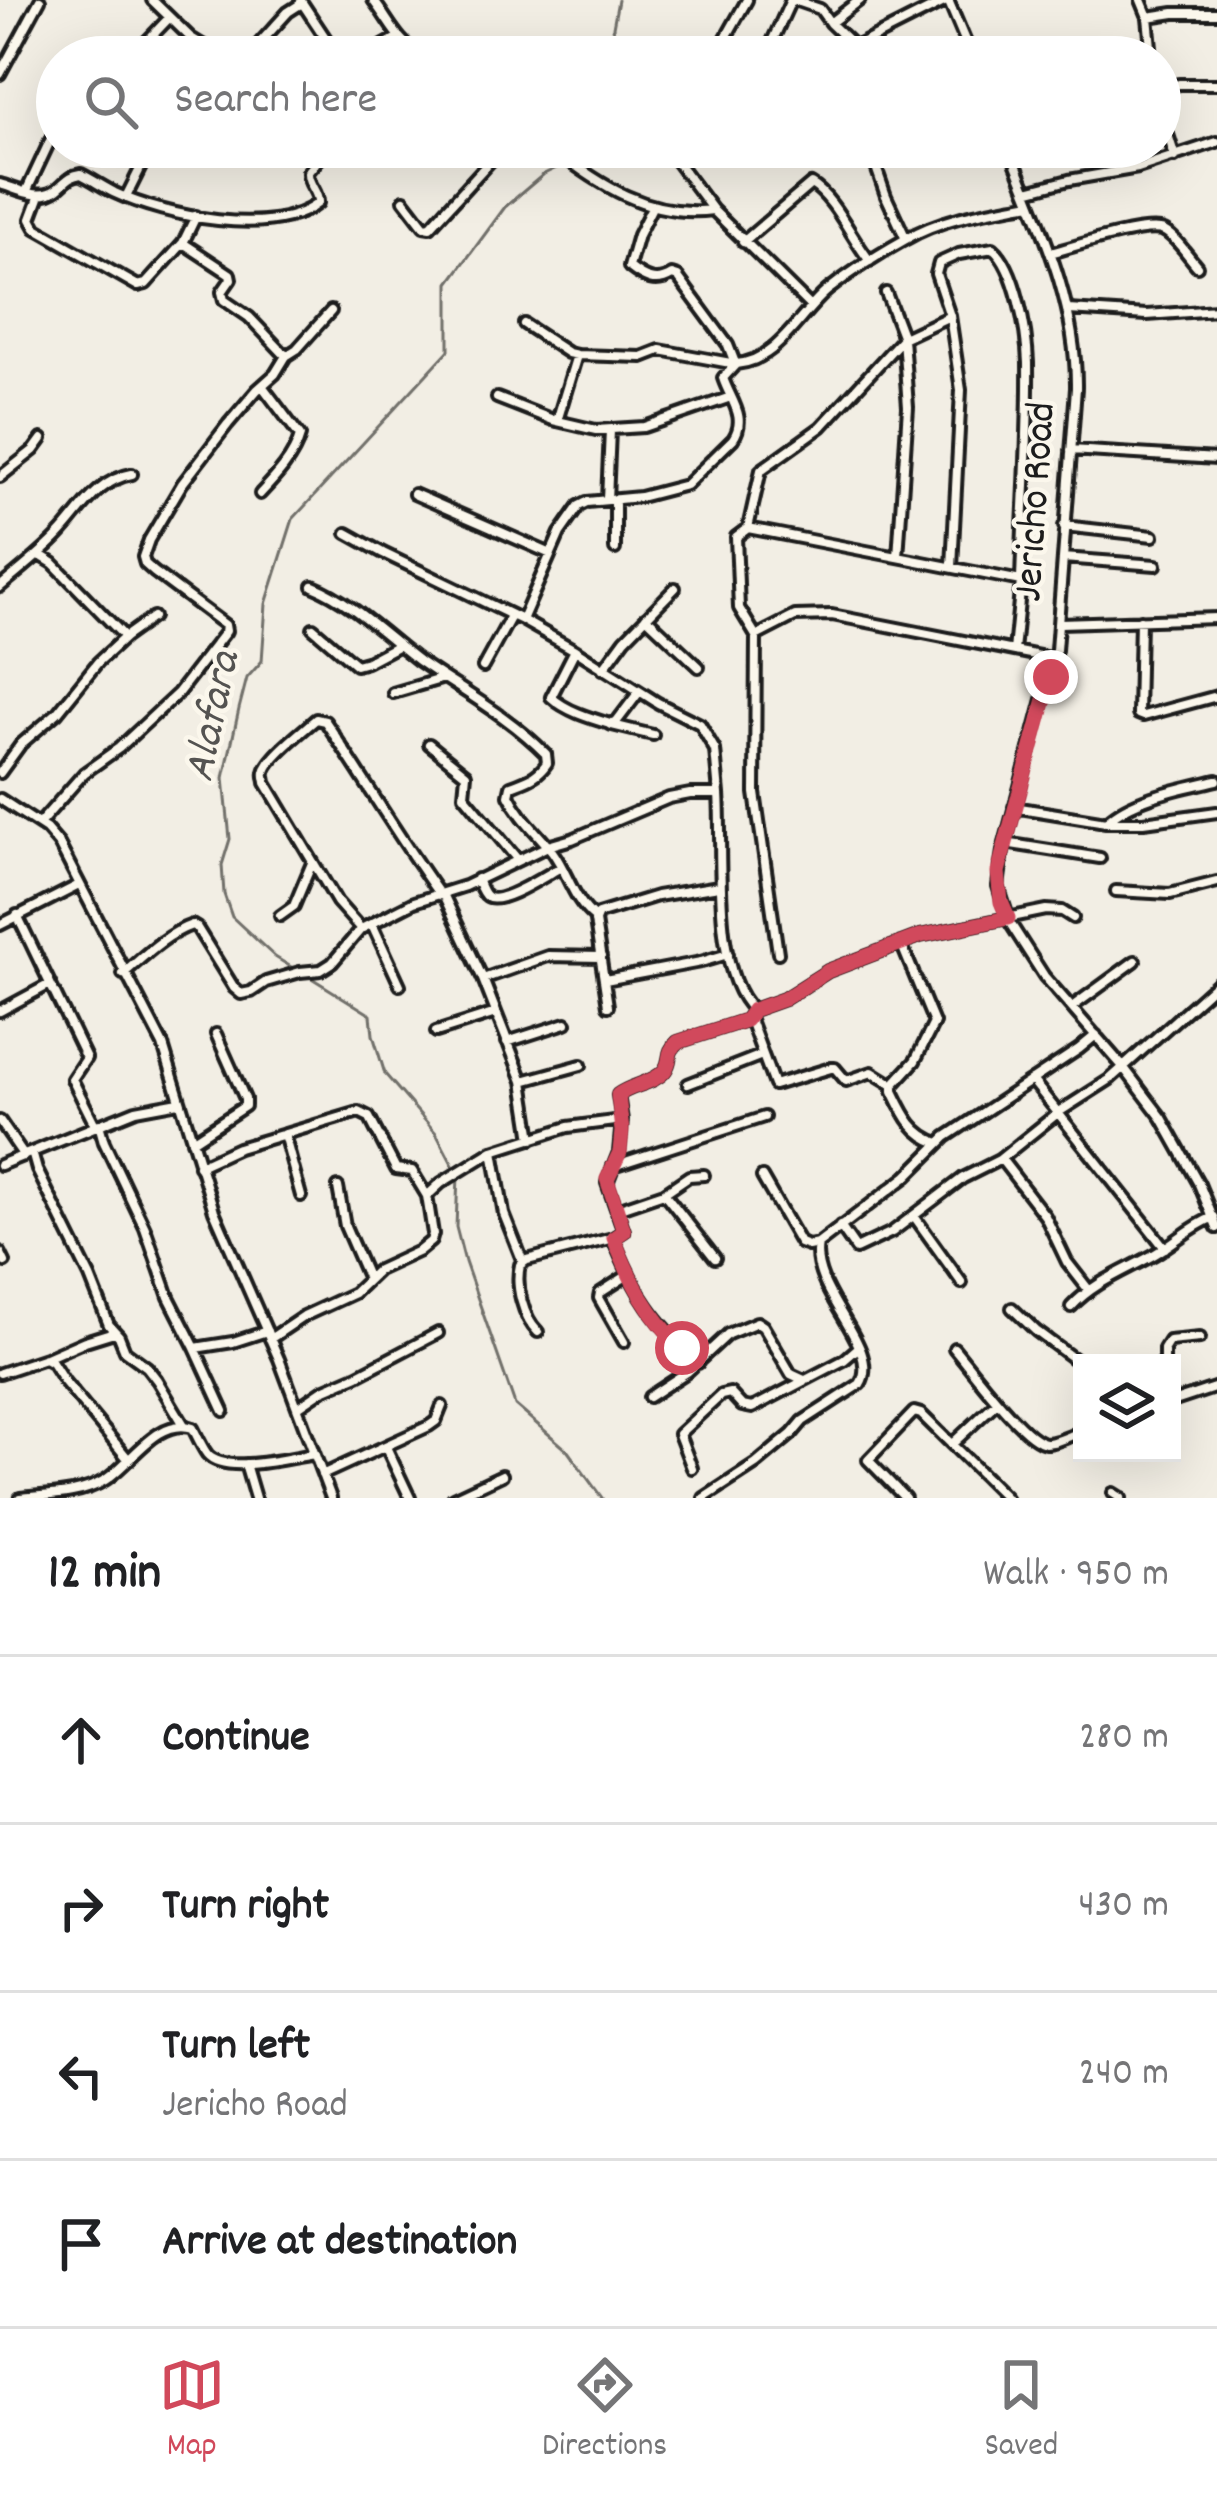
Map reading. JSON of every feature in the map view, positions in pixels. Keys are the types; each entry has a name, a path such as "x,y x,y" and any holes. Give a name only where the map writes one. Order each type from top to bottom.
{"street":[{"path":"0,74 40,0"},
{"path":"152,0 189,36"},
{"path":"373,0 396,36"},
{"path":"727,36 747,0"},
{"path":"775,36 793,0 820,9 842,36"},
{"path":"830,23 860,0"},
{"path":"878,36 948,0 963,36"},
{"path":"1142,0 1150,36"},
{"path":"267,36 301,1 324,36"},
{"path":"1148,17 1217,13"},
{"path":"152,36 169,18"},
{"path":"1181,83 1217,85"},
{"path":"1181,155 1217,142"},
{"path":"26,192 37,168"},
{"path":"126,197 140,168"},
{"path":"0,184 40,195 81,174 126,197 196,216 275,220 315,206 319,199 308,180 311,168"},
{"path":"404,200 424,226 430,227 484,168"},
{"path":"578,168 603,186 652,207 713,211"},
{"path":"683,168 713,211 811,307"},
{"path":"876,168 906,238"},
{"name":"Jericho Road","path":"1018,168 1069,310 1076,355 1060,622 1004,843 998,886 1008,918 1044,976 1124,1068 1179,1145 1215,1222"},
{"path":"1027,191 1141,168"},
{"path":"743,242 811,184 825,195 869,261"},
{"path":"40,195 31,219 36,228 138,286 146,284 183,243 196,216"},
{"path":"524,324 577,356 642,356 660,350 746,363 795,328 832,286 906,238 943,223 1031,202"},
{"path":"652,207 629,267 655,281 678,277 728,345 736,364"},
{"path":"1051,253 1157,229 1167,233 1197,266"},
{"path":"183,243 230,274 222,292 224,300 249,316 286,356"},
{"path":"952,567 962,390 950,316 936,274 939,263 993,248 1002,256 1016,290 1028,359 1021,581 1014,651"},
{"path":"886,293 903,338 908,407 898,557"},
{"path":"1069,310 1147,315 1217,310"},
{"path":"39,824 84,773 119,748 178,693 226,631 225,625 154,572 142,557 182,484 228,424 331,311"},
{"path":"778,953 755,793 756,636 739,608 736,537 748,528 761,470 821,427 903,338 950,316"},
{"path":"557,422 577,356"},
{"path":"522,620 560,533 580,506 640,497 692,482 738,432 740,418 723,378 736,364"},
{"path":"260,494 300,440 263,386"},
{"path":"497,398 557,422 610,430 644,427 731,397"},
{"path":"610,430 615,549"},
{"path":"0,477 41,439"},
{"path":"1071,450 1217,459"},
{"path":"0,587 39,555 82,505 115,479 132,474"},
{"path":"414,494 550,554"},
{"path":"1064,526 1153,536"},
{"path":"748,528 1021,581"},
{"path":"347,533 522,620 704,729 718,761 719,886 728,954 776,1086 833,1067 844,1081 871,1071 893,1085"},
{"path":"39,555 125,637"},
{"path":"1063,557 1156,565"},
{"path":"313,586 334,595 487,704 546,754 541,772 508,791 584,908 596,918 608,1006"},
{"path":"603,669 675,587"},
{"path":"756,636 795,616 832,615 1054,659"},
{"path":"483,667 511,616"},
{"path":"0,773 98,662 153,617"},
{"path":"646,617 699,667"},
{"path":"1060,622 1217,618"},
{"path":"1140,620 1138,715 1217,696"},
{"path":"313,628 356,664 399,645"},
{"path":"575,650 552,699 584,716 653,735"},
{"path":"393,693 446,678"},
{"path":"610,724 639,692"},
{"path":"361,929 337,902 266,783 265,772 284,747 319,718 442,894 523,1082 532,1138"},
{"path":"429,744 466,774 464,795 519,860"},
{"path":"1106,822 1122,810 1186,786 1217,780"},
{"path":"123,974 152,949 191,926 197,928 234,988 246,993 266,982 327,968 361,929 414,902 669,798 719,794"},
{"path":"0,800 39,824 59,844 163,1045 226,1242 298,1407 331,1498"},
{"path":"1014,807 1106,822 1217,812"},
{"path":"1004,843 1100,858"},
{"path":"280,916 294,906 313,862"},
{"path":"477,879 484,895 492,900 561,867"},
{"path":"1116,892 1170,894 1217,882"},
{"path":"0,925 80,885"},
{"path":"596,918 657,896 719,886"},
{"path":"538,1332 530,1323 518,1269 523,1262 614,1238 624,1231 607,1183 620,1152 618,1095 660,1075 674,1045 784,999 828,971 920,936 1046,910 1073,918"},
{"path":"17,915 86,1058 72,1083 145,1228 170,1297 224,1411"},
{"path":"372,924 400,985"},
{"path":"901,943 934,1023 916,1061 893,1085 893,1091 914,1128 939,1143"},
{"path":"605,980 728,954"},
{"path":"482,979 548,956 601,957"},
{"path":"1072,1007 1135,961"},
{"path":"840,1226 856,1249 862,1249 914,1216 1124,1068 1217,982"},
{"path":"0,1011 50,984"},
{"path":"436,1032 496,1012"},
{"path":"507,1042 566,1023"},
{"path":"192,1141 245,1106 217,1034"},
{"path":"762,1177 800,1243 818,1244 906,1178 939,1143 1096,1034"},
{"path":"688,1084 762,1055"},
{"path":"523,1082 581,1065"},
{"path":"1032,1080 1165,1248"},
{"path":"0,1165 136,1110 179,1102"},
{"path":"195,1348 268,1335 354,1293 378,1270 419,1251 433,1234 427,1196 412,1171 398,1171 392,1164 364,1113 349,1113 238,1148 199,1166"},
{"path":"612,1166 764,1117"},
{"path":"427,1196 493,1151 568,1127 622,1120"},
{"path":"0,1121 37,1170 125,1351 147,1367 208,1455 230,1466 314,1454"},
{"path":"284,1134 301,1196"},
{"path":"493,1151 504,1214 523,1262"},
{"path":"1001,1159 1046,1216 1067,1262 1088,1288"},
{"path":"617,1209 664,1193 689,1176 704,1175"},
{"path":"338,1186 345,1226 368,1279"},
{"path":"664,1193 715,1258"},
{"path":"914,1216 962,1283"},
{"path":"1071,1307 1088,1288 1165,1248 1198,1223 1215,1222"},
{"path":"614,1238 628,1275 658,1324 698,1363"},
{"path":"704,1498 756,1464 803,1421 860,1384 866,1372 859,1347 815,1261 818,1244"},
{"path":"0,1252 5,1262"},
{"path":"624,1342 598,1298 628,1275"},
{"path":"1012,1308 1073,1358"},
{"path":"649,1397 698,1363 728,1334 757,1322 764,1326 791,1374 805,1380"},
{"path":"0,1373 115,1332"},
{"path":"298,1407 322,1390 438,1333"},
{"path":"1164,1354 1168,1341 1200,1338"},
{"path":"692,1468 679,1434 721,1395 730,1393 742,1406 752,1408 844,1360 859,1347"},
{"path":"954,1348 997,1402 1042,1442 1073,1434"},
{"path":"45,1358 129,1460"},
{"path":"1181,1399 1217,1387"},
{"path":"952,1444 997,1402"},
{"path":"322,1475 434,1423 442,1406"},
{"path":"905,1498 869,1458 914,1412 1006,1498"},
{"path":"20,1498 90,1488 149,1441 184,1425"},
{"path":"386,1447 410,1498"},
{"path":"245,1464 255,1498"},
{"path":"453,1498 502,1475"}],"waterway":[{"name":"Alafara","path":"614,36 618,0"},
{"name":"Alafara","path":"296,970 232,917 222,865 230,839 224,778 247,678 262,661 266,604 293,519 449,350 449,283 505,207 557,168"},
{"name":"Alafara","path":"305,974 371,1015 385,1074 436,1133 458,1175 456,1227 515,1405 567,1450 602,1498"}],"route":[{"path":"682,1348 644,1305 614,1238 624,1231 607,1179 620,1152 618,1095 660,1075 670,1049 678,1042 746,1020 753,1010 784,999 828,971 920,936 1008,918 998,872 1051,677"}]}
